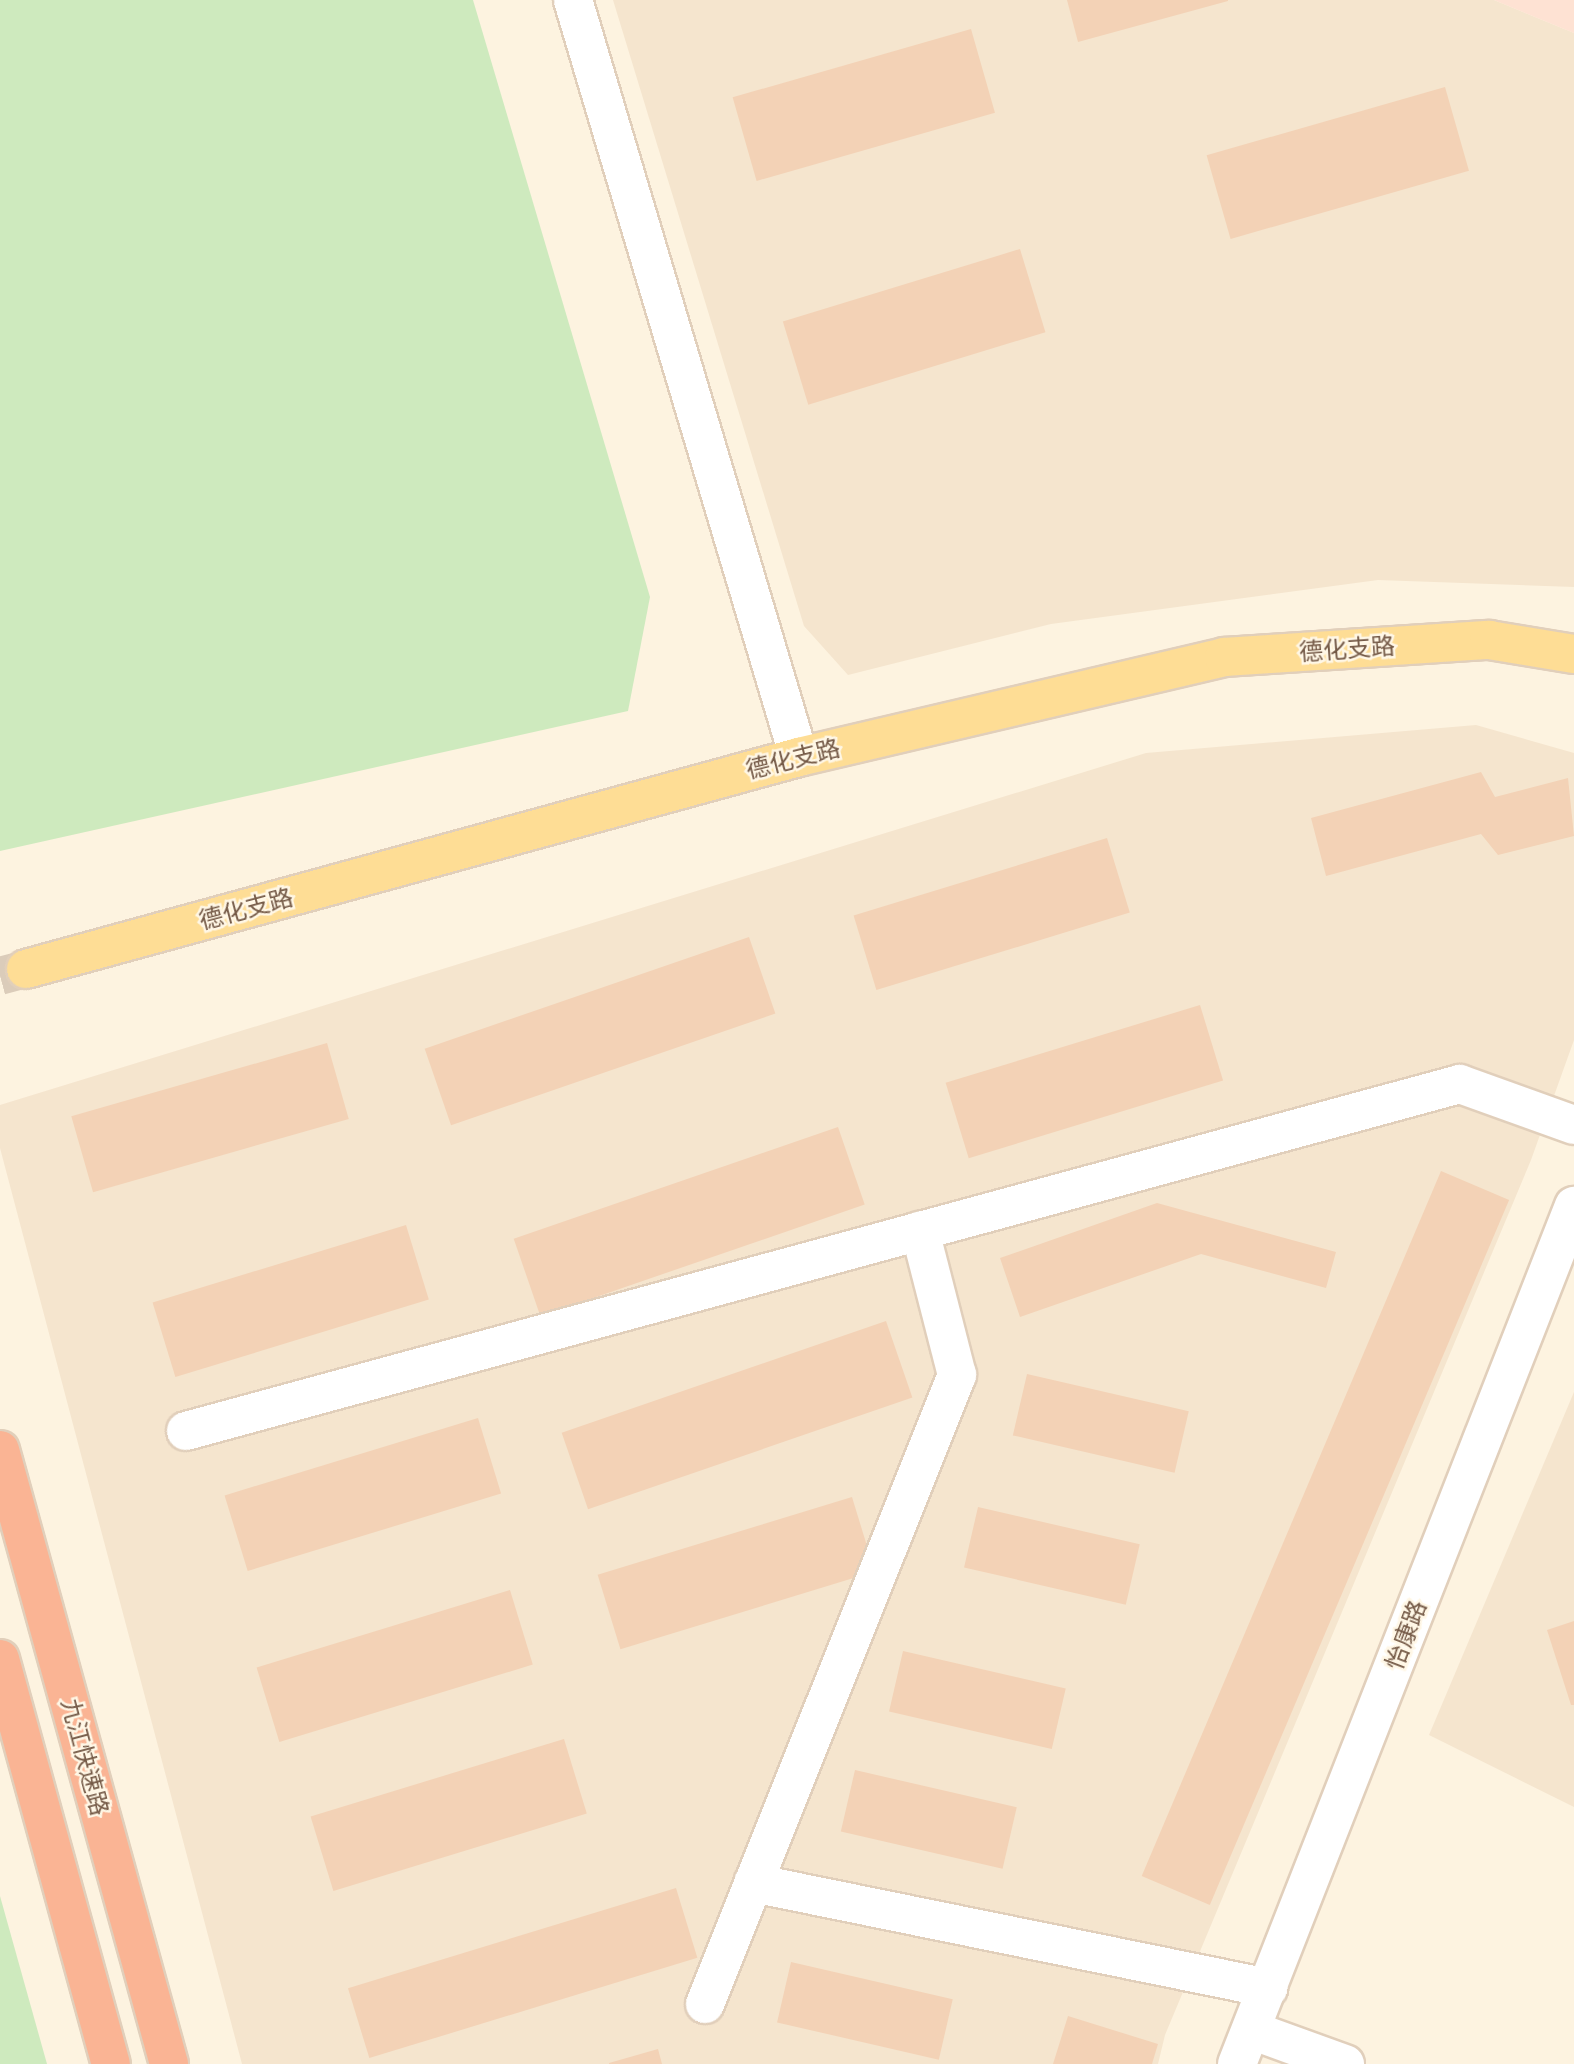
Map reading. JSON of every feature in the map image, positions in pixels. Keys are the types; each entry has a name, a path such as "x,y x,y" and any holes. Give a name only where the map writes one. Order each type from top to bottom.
{"highway":[{"name":"九江快速路","path":"0,1450 169,2064"},
{"path":"0,1659 111,2064"}],"main road":[{"name":"德化支路","path":"26,970 799,757 1224,657 1489,640 1574,654"}],"street":[{"path":"573,0 799,757"},
{"path":"186,1432 1460,1084 1574,1125"},
{"name":"怡康路","path":"1244,2047 1574,1206"},
{"path":"705,2004 957,1375 920,1231"},
{"path":"753,1884 1268,1988"},
{"path":"1244,2047 1345,2064"}],"shaded area":[{"path":"613,0 1494,0 1574,33 1574,587 1378,580 1051,624 848,675 804,626"},
{"path":"1494,0 1574,0 1574,33"},
{"path":"1476,725 1574,753 1574,1040 1531,1160 1165,2035 1158,2064 242,2064 0,1148 0,1105 1146,753"},
{"path":"1574,1392 1574,1807 1429,1735"}],"green space":[{"path":"0,0 473,0 650,597 628,711 0,851"},
{"path":"0,1896 47,2064 0,2064"}],"building":[{"path":"1067,0 1228,0 1228,1 1078,42"},
{"path":"971,29 995,113 757,181 733,97"},
{"path":"1445,87 1469,171 1231,239 1207,155"},
{"path":"1020,249 1045,332 808,405 783,322"},
{"path":"1481,772 1495,797 1568,778 1574,836 1498,855 1481,834 1326,876 1311,818"},
{"path":"1107,838 1130,913 876,990 854,915"},
{"path":"749,937 775,1014 451,1125 425,1049"},
{"path":"1200,1005 1223,1081 969,1158 946,1083"},
{"path":"327,1043 349,1119 93,1192 71,1116"},
{"path":"838,1127 865,1205 540,1316 514,1239"},
{"path":"1441,1171 1509,1200 1210,1905 1142,1876"},
{"path":"1157,1203 1336,1252 1326,1288 1201,1254 1020,1317 1000,1258"},
{"path":"406,1225 429,1300 175,1377 153,1302"},
{"path":"886,1321 912,1398 588,1509 562,1433"},
{"path":"1027,1374 1189,1411 1175,1473 1013,1435"},
{"path":"478,1418 501,1494 248,1571 225,1495"},
{"path":"852,1497 875,1572 620,1649 598,1575"},
{"path":"978,1507 1140,1544 1126,1605 964,1567"},
{"path":"510,1590 533,1665 279,1742 257,1667"},
{"path":"1574,1621 1574,1705 1571,1705 1547,1630"},
{"path":"903,1651 1066,1689 1052,1749 889,1711"},
{"path":"564,1739 587,1814 333,1891 311,1816"},
{"path":"855,1770 1017,1807 1003,1869 841,1831"},
{"path":"676,1888 697,1958 369,2058 348,1988"},
{"path":"791,1962 953,1999 939,2060 777,2022"},
{"path":"1068,2016 1158,2044 1152,2064 1053,2064"},
{"path":"658,2049 662,2064 609,2064 609,2063"}],"tunnel":[{"path":"0,976 26,969"}]}
